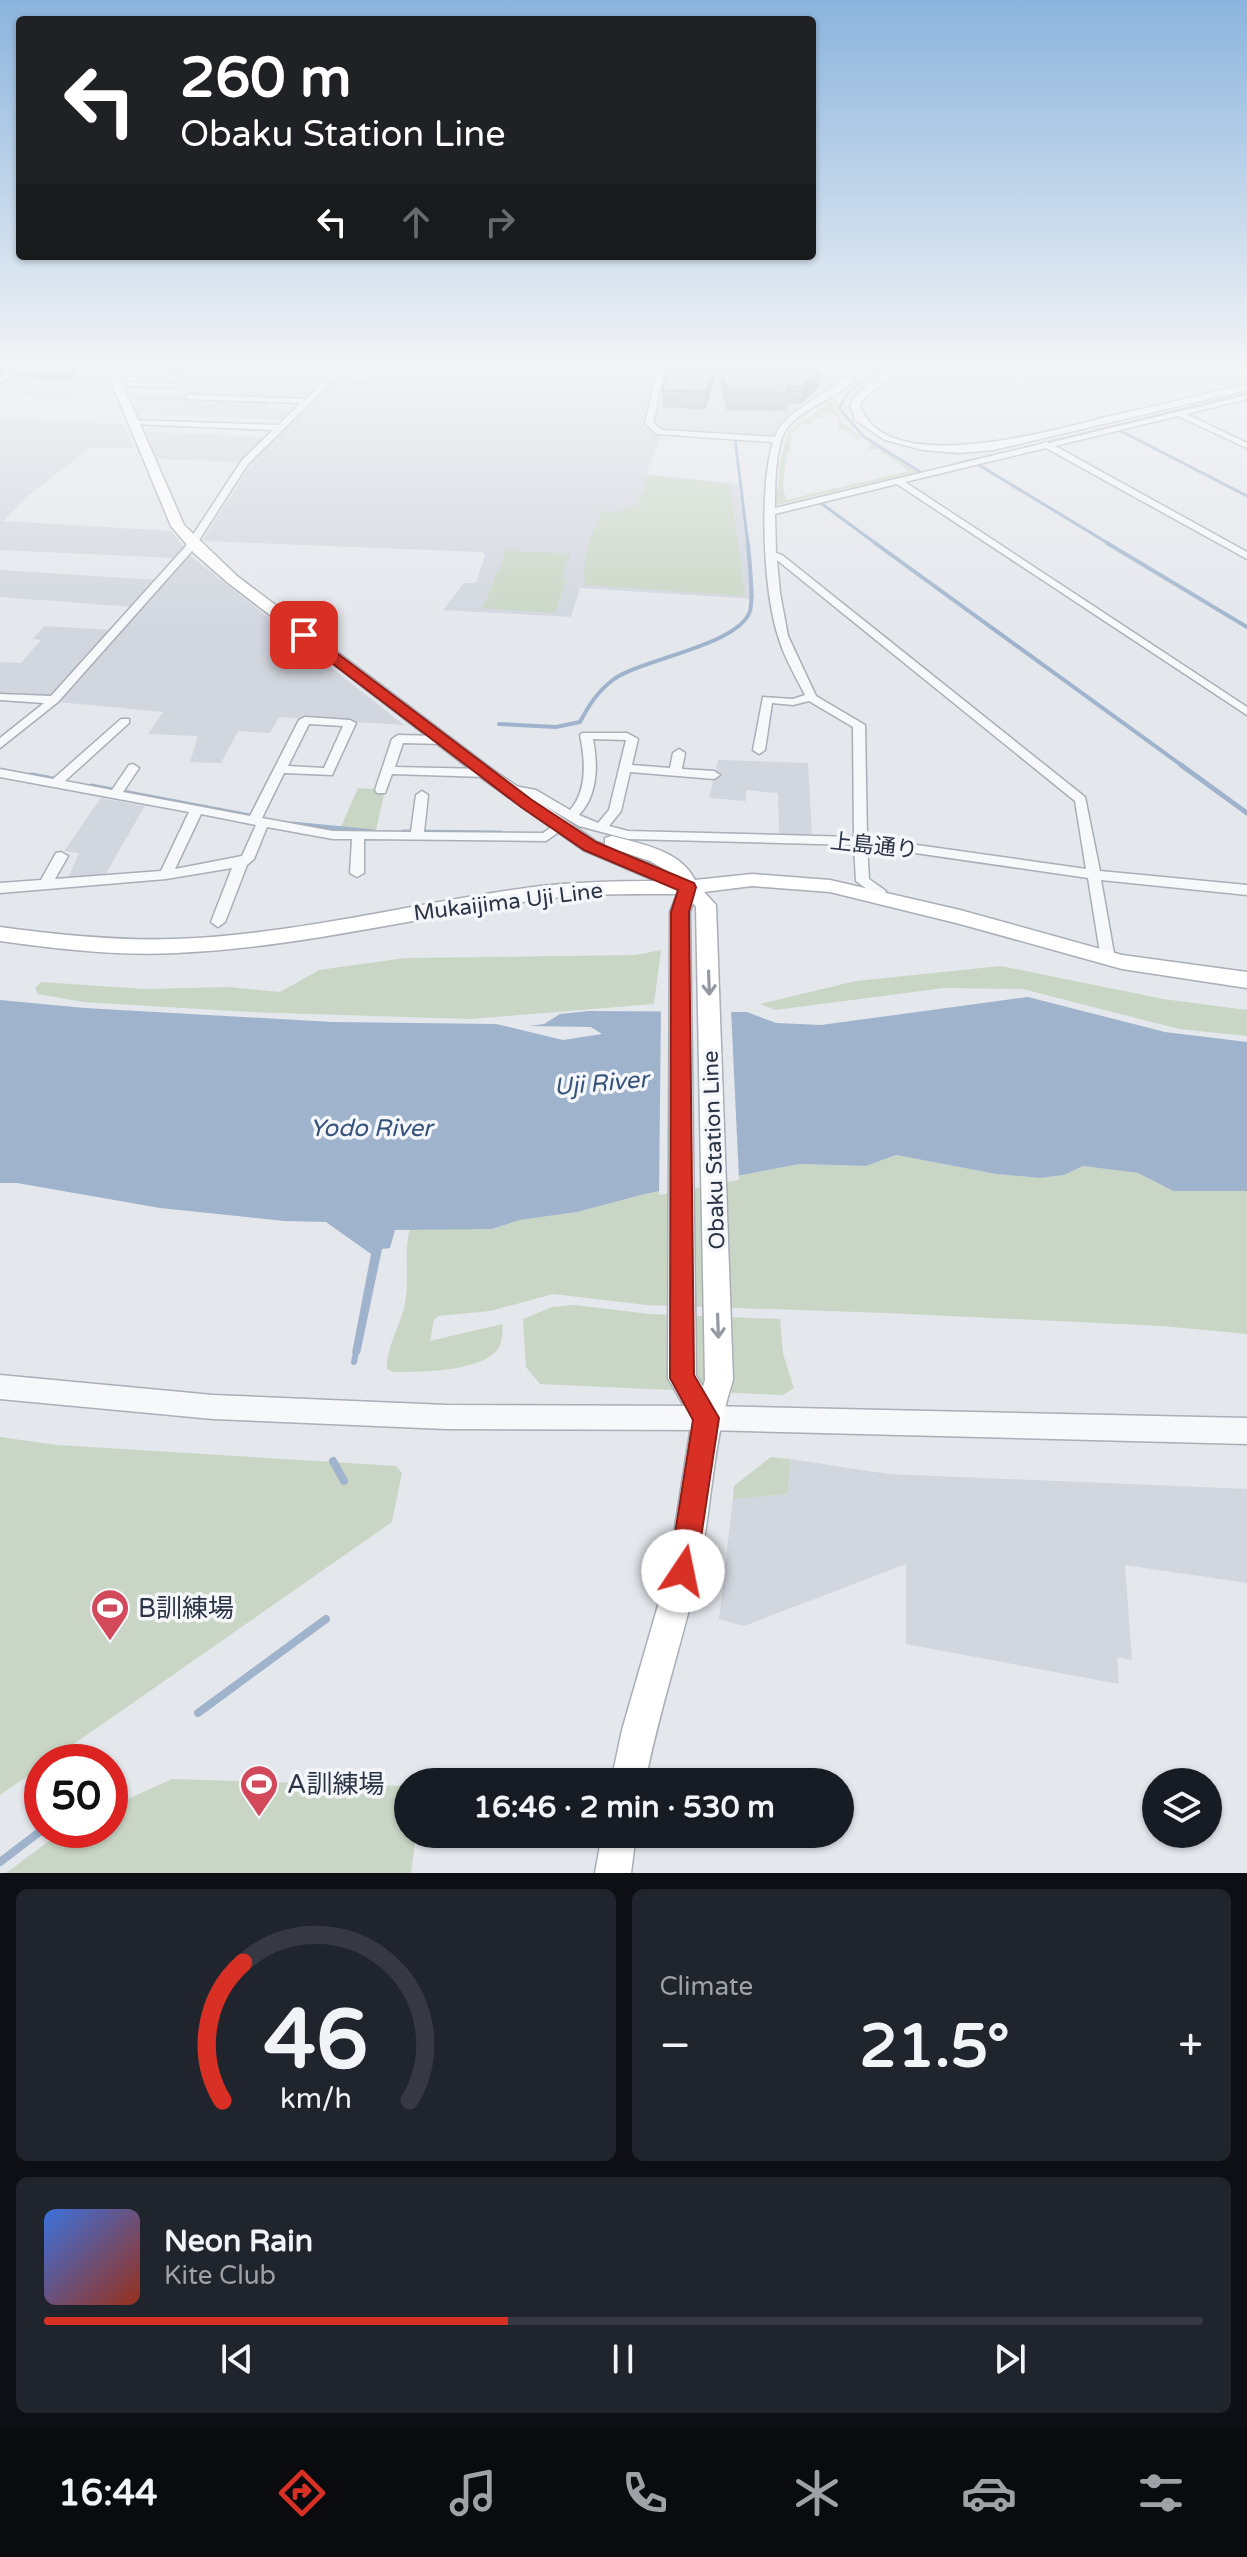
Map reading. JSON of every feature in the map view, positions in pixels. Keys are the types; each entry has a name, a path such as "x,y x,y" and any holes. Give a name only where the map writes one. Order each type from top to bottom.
{"main road":[{"path":"147,456 178,526 258,600 508,789 566,821 667,861 682,872 692,899"},
{"path":"566,821 590,846 630,862 692,899"},
{"path":"621,887 632,874 630,862"},
{"name":"Mukaijima Uji Line","path":"0,934 66,943 176,946 295,933 489,899 621,887 692,899 752,880 830,886 960,917 1108,959 1163,970 1247,980"},
{"name":"Obaku Station Line","path":"692,899 682,1378 706,1418"},
{"name":"Obaku Station Line","path":"631,1768 683,1571 706,1418 717,1387 719,1361 692,899"},
{"path":"613,1873 617,1848"}],"street":[{"path":"0,744 54,700 193,543 251,456"},
{"path":"775,456 772,555 782,635 811,697 859,725 862,877 879,891 877,897"},
{"path":"772,512 998,456"},
{"path":"1067,456 1247,556"},
{"path":"899,482 1247,712"},
{"path":"772,555 779,557 1081,800 1108,959"},
{"path":"0,697 54,700"},
{"path":"759,750 767,699 793,702 811,697"},
{"path":"0,888 166,875 241,862 247,859 258,818 281,769 305,720 350,723 328,772 281,769"},
{"path":"59,780 125,721"},
{"path":"0,773 59,780 196,811 258,818 358,837 417,832 546,837 578,811 586,793 590,750 586,735 627,736 632,739 615,811 600,828"},
{"path":"381,790 398,739 443,740"},
{"path":"675,772 679,753"},
{"path":"117,791 133,768"},
{"path":"625,768 714,775"},
{"path":"387,770 486,773"},
{"path":"417,832 422,795"},
{"path":"166,875 196,811"},
{"name":"上島通り","path":"566,821 628,835 862,841 1093,874 1247,890"},
{"path":"357,873 358,837"},
{"path":"45,886 61,856"},
{"path":"218,922 241,862"},
{"path":"0,1387 213,1407 431,1417 706,1418 1247,1431"}],"shaded area":[{"path":"0,456 79,456 28,496 3,521 171,531 184,547 175,558 0,550"},
{"path":"156,456 248,456 243,462 157,459"},
{"path":"259,456 653,456 646,474 738,484 755,599 580,588 571,617 443,610 464,583 476,583 485,555 482,552 202,541"},
{"path":"188,555 404,725 279,717 270,733 238,731 221,763 190,762 198,736 148,734 163,712 59,702"},
{"path":"0,570 158,580 134,607 0,597"},
{"path":"44,626 112,630 56,693 47,697 0,694 0,662 21,663 41,640 33,639"},
{"path":"718,760 808,763 812,835 779,834 778,793 746,790 746,801 709,798"},
{"path":"101,798 145,806 105,875 68,878 79,853 64,851"},
{"path":"790,1459 888,1474 1247,1489 1247,1583 1125,1565 1132,1660 1117,1657 1119,1684 906,1644 906,1564 744,1626 719,1619 733,1499 788,1494"}],"green space":[{"path":"781,456 786,456 783,487 786,500 909,471 888,456 917,472 776,505"},
{"path":"648,476 730,484 745,596 585,585 588,547 603,511 613,513 637,505"},
{"path":"506,550 570,554 555,613 483,608"},
{"path":"358,788 385,790 376,830 340,829"},
{"path":"661,950 654,1004 470,1019 250,1012 83,1002 38,994 35,988 41,982 145,989 229,987 280,992 319,970 405,958 636,955"},
{"path":"1001,966 1163,999 1247,1010 1247,1036 1179,1029 1023,989 944,988 775,1010 760,1004 856,981"},
{"path":"896,1155 996,1174 1040,1178 1064,1175 1083,1166 1138,1173 1173,1191 1247,1191 1247,1334 1162,1326 647,1305 553,1294 490,1311 438,1316 434,1320 430,1341 503,1324 502,1340 490,1357 464,1366 433,1371 393,1372 387,1369 389,1352 405,1303 410,1229 492,1229 520,1220 577,1212 645,1194 799,1164 866,1166"},
{"path":"574,1305 650,1314 780,1319 783,1354 794,1388 783,1395 540,1384 526,1367 523,1319 552,1307"},
{"name":"B訓練場","path":"0,1437 57,1445 396,1466 402,1473 392,1522 74,1744 24,1744 24,1778 0,1795"},
{"path":"771,1457 790,1459 788,1494 733,1499 734,1486"},
{"name":"A訓練場","path":"172,1779 394,1786 394,1848 414,1848 411,1873 6,1873 40,1848 128,1848 128,1799"}],"water":[{"name":"Yodo River","path":"1028,997 1165,1032 1247,1042 1247,1191 1173,1191 1138,1173 1083,1166 1064,1175 1040,1178 996,1174 896,1155 866,1166 799,1164 645,1194 577,1212 520,1220 492,1229 395,1230 390,1248 382,1249 360,1354 352,1353 371,1254 326,1222 284,1221 160,1208 17,1183 0,1183 0,1000 332,1022 496,1024 563,1040 602,1034 591,1027 529,1026 544,1024 560,1014 589,1011 747,1012 776,1023 821,1025"}],"pier":[{"path":"661,1007 731,1008 739,1180 659,1195"}],"waterway":[{"path":"737,456 748,545"},
{"path":"895,456 922,473 927,472"},
{"path":"960,463 990,456"},
{"path":"1170,456 1247,496"},
{"path":"974,462 1111,545"},
{"path":"818,501 878,545"},
{"path":"499,724 556,727 580,722 594,699 614,679 628,671 710,642 742,623 751,604 748,543"},
{"path":"875,543 1184,767"},
{"path":"1107,543 1247,627"},
{"path":"1181,765 1247,813"},
{"path":"32,775 58,780"},
{"path":"91,786 255,817"},
{"path":"292,824 374,832"},
{"path":"403,832 501,833"},
{"path":"354,1362 357,1347"},
{"path":"333,1461 344,1481"},
{"path":"198,1713 326,1619"},
{"path":"0,1862 24,1844"}],"place":[{"name":"B訓練場","path":"110,1642"},
{"name":"A訓練場","path":"259,1818"}],"route":[{"path":"304,635 527,803 590,846 688,887 680,912 682,1378 706,1418 683,1571"}],"water label":[{"name":"Uji River","path":"601,1083"}]}
